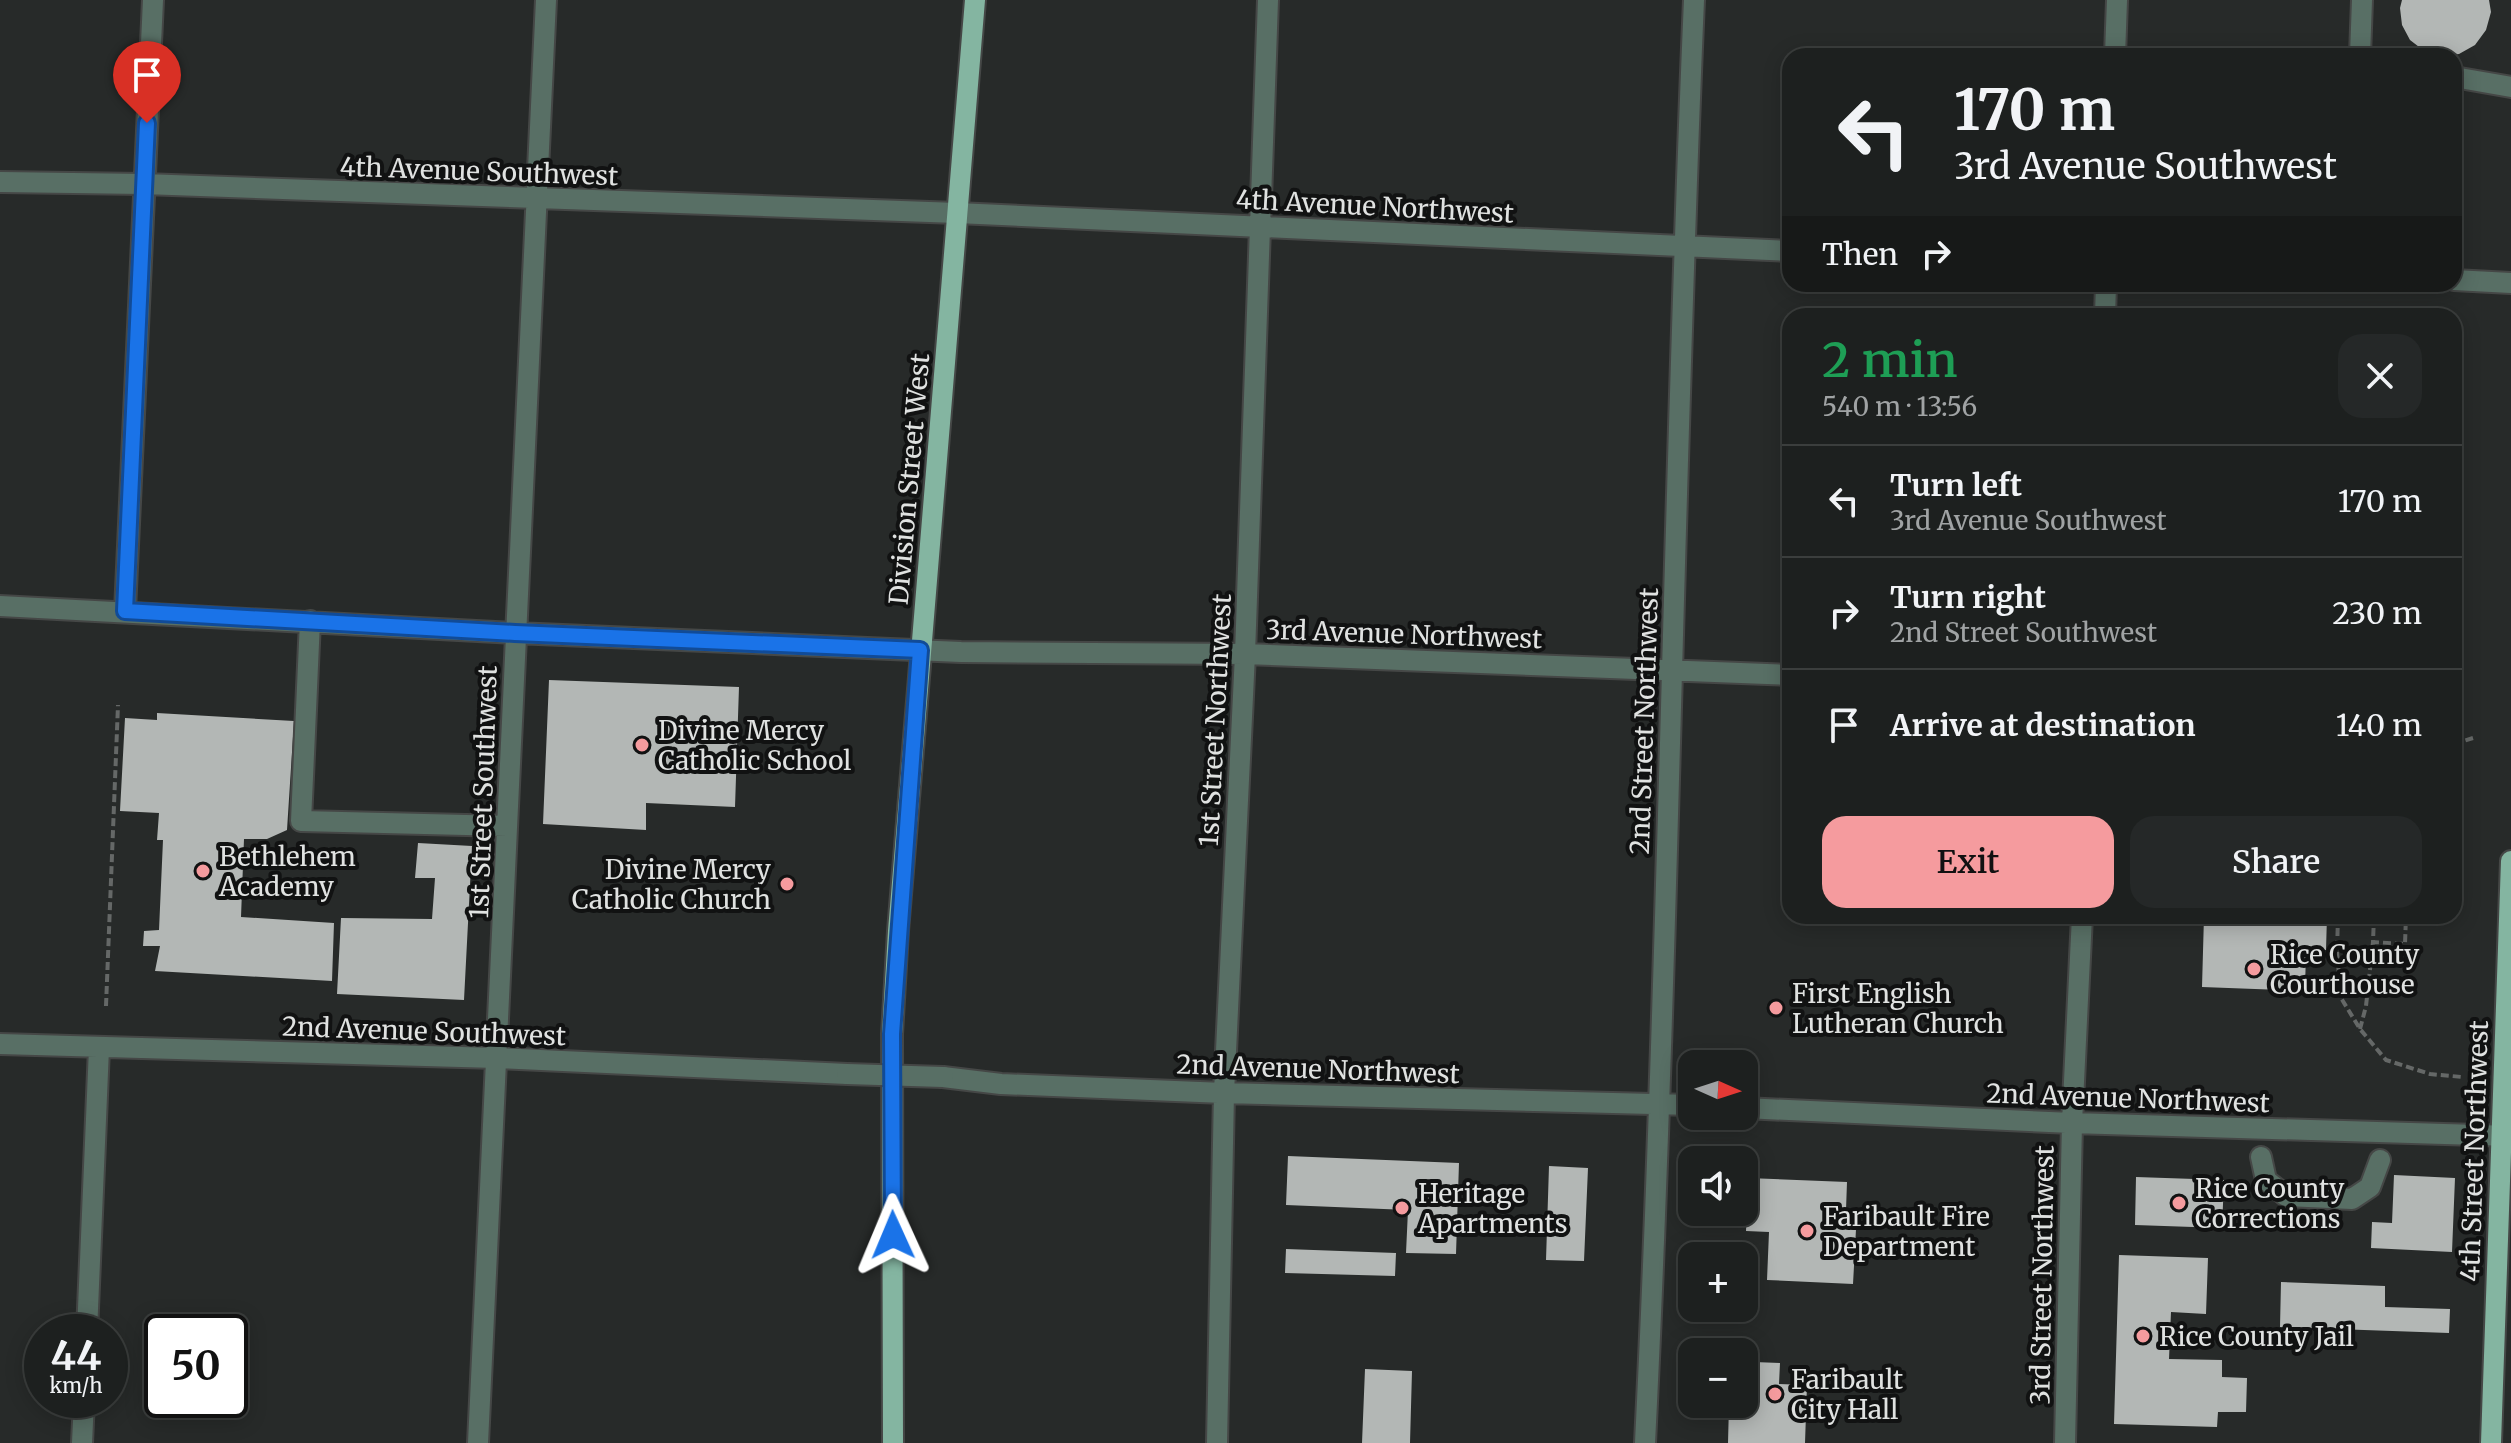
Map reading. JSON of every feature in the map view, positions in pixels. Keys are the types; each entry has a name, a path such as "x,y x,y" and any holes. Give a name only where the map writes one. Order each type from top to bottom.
{"main road":[{"name":"Division Street West","path":"893,1443 892,1034 920,650 975,0"},
{"name":"4th Street Northwest","path":"2491,1443 2506,1136 2511,861"}],"street":[{"path":"125,611 153,0"},
{"name":"1st Street Southwest","path":"478,1443 546,0"},
{"name":"1st Street Northwest","path":"1217,1443 1224,1093 1245,654 1268,0"},
{"name":"2nd Street Northwest","path":"1645,1443 1672,670 1683,246 1694,0"},
{"path":"2115,48 2117,0"},
{"path":"2360,48 2362,0"},
{"path":"2462,78 2511,87"},
{"name":"4th Avenue Southwest","path":"0,182 144,184 957,213"},
{"name":"4th Avenue Northwest","path":"957,213 1782,251"},
{"path":"2462,280 2511,283"},
{"name":"3rd Avenue Northwest","path":"0,606 920,650 1245,654 1782,675"},
{"path":"310,621 301,821 507,826"},
{"name":"3rd Street Northwest","path":"2065,1443 2072,1123 2082,924"},
{"name":"2nd Avenue Southwest","path":"0,1044 497,1058 943,1077"},
{"path":"88,1314 99,1048"},
{"name":"2nd Avenue Northwest","path":"943,1077 1001,1084 1224,1093 1678,1104"},
{"name":"2nd Avenue Northwest","path":"1758,1109 2072,1123 2506,1136"},
{"path":"2261,1157 2266,1180 2286,1196 2352,1199 2370,1187 2380,1160"},
{"path":"82,1443 83,1418"}],"path":[{"path":"106,1006 118,705"},
{"path":"2462,741 2473,738"},
{"path":"2338,924 2341,998 2360,1029 2386,1060 2430,1074 2462,1077"},
{"path":"2360,1029 2366,1006 2374,924"},
{"path":"2373,942 2405,944 2406,924"}],"building":[{"path":"2402,0 2489,0 2491,12 2486,30 2475,45 2462,52 2462,48 2420,48 2410,40 2402,25"},
{"name":"Divine Mercy Catholic School","path":"549,680 739,687 735,807 646,803 646,830 543,824"},
{"name":"Bethlehem Academy","path":"157,713 294,721 287,830 267,839 244,839 241,917 334,923 332,981 155,971 160,946 143,946 144,931 159,930 163,840 157,840 159,813 120,811 125,718 157,720"},
{"path":"418,843 472,846 464,1000 337,994 341,918 432,919 435,878 415,878"},
{"name":"Rice County Courthouse","path":"2204,924 2327,924 2326,950 2306,949 2305,991 2202,987"},
{"name":"Heritage Apartments","path":"1288,1156 1459,1163 1456,1254 1406,1253 1408,1210 1286,1205"},
{"path":"1549,1166 1588,1168 1584,1261 1546,1260"},
{"path":"2394,1175 2455,1178 2452,1252 2371,1248 2372,1222 2392,1223"},
{"name":"Rice County Corrections","path":"2136,1177 2224,1180 2222,1228 2135,1225"},
{"name":"Faribault Fire Department","path":"1758,1178 1847,1182 1846,1210 1857,1211 1853,1284 1767,1280 1769,1232 1746,1231 1746,1226 1758,1226"},
{"path":"1286,1249 1396,1253 1395,1276 1285,1273"},
{"name":"Rice County Jail","path":"2119,1255 2208,1258 2206,1314 2171,1312 2169,1359 2222,1360 2222,1377 2247,1378 2246,1412 2218,1412 2217,1427 2114,1424"},
{"path":"2281,1282 2385,1286 2385,1307 2450,1309 2449,1333 2280,1327"},
{"name":"Faribault City Hall","path":"1758,1362 1780,1363 1779,1384 1807,1385 1805,1443 1728,1443 1729,1418 1758,1418"},
{"path":"1365,1369 1412,1371 1410,1443 1362,1443"}],"place":[{"name":"Divine Mercy Catholic School","path":"642,745"},
{"name":"Bethlehem Academy","path":"203,871"},
{"name":"Divine Mercy Catholic Church","path":"787,884"},
{"name":"Rice County Courthouse","path":"2254,969"},
{"name":"First English Lutheran Church","path":"1776,1008"},
{"name":"Rice County Corrections","path":"2179,1203"},
{"name":"Heritage Apartments","path":"1402,1208"},
{"name":"Faribault Fire Department","path":"1807,1231"},
{"name":"Rice County Jail","path":"2143,1336"},
{"name":"Faribault City Hall","path":"1775,1394"}],"route":[{"path":"147,123 125,611 515,633 920,650 892,1034 893,1235"}]}
